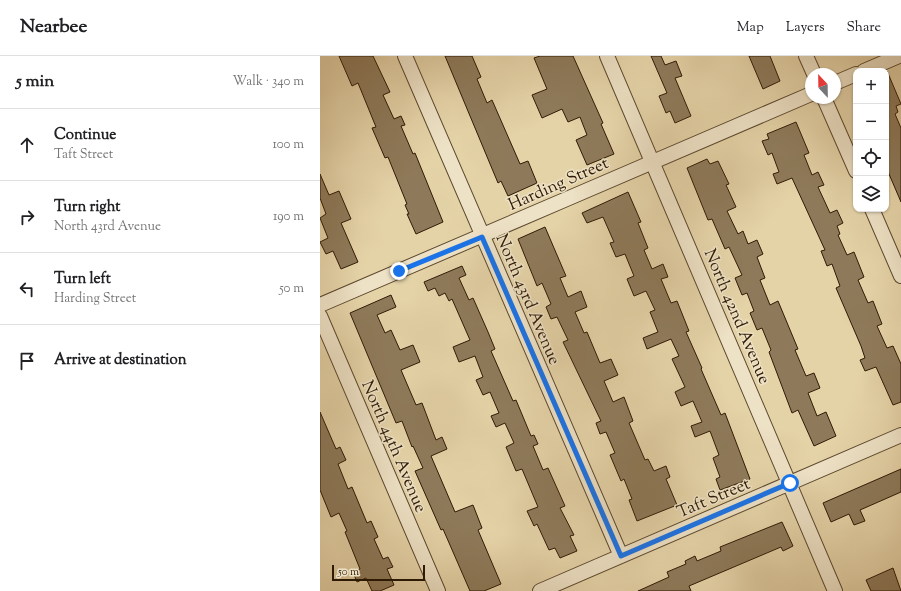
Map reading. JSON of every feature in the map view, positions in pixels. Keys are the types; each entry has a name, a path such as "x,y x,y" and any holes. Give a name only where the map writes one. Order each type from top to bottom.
{"street":[{"name":"North 43rd Avenue","path":"405,56 621,556"},
{"name":"North 42nd Avenue","path":"607,56 835,591"},
{"path":"806,56 811,68"},
{"path":"871,68 899,56"},
{"path":"841,81 853,75"},
{"name":"Harding Street","path":"320,305 482,237 652,161 805,97"},
{"path":"827,104 853,164"},
{"path":"873,212 901,276"},
{"name":"North 44th Avenue","path":"320,316 438,591"},
{"name":"Taft Street","path":"540,591 901,435"}],"building":[{"path":"339,56 373,56 390,92 383,95 394,119 401,116 405,125 401,126 413,154 415,153 443,222 416,234 407,214 409,214 405,205 407,204 388,157 385,158 372,128 376,127 358,83 352,86"},
{"path":"445,56 472,56 481,77 477,79 487,103 492,100 520,164 528,161 537,183 508,196 501,181 498,183"},
{"path":"540,56 573,56 603,123 601,124 614,154 587,165 576,140 587,135 580,117 568,122 562,109 542,118 532,95 547,89 534,58"},
{"path":"651,56 661,56 665,65 676,61 682,76 675,78 691,116 675,123 670,111 666,113 659,96 667,93"},
{"path":"749,56 770,56 780,81 763,89"},
{"path":"889,76 901,104 896,106 898,112 895,114 901,128 901,202 889,174"},
{"path":"796,122 809,153 804,155 812,175 818,172 824,185 818,187 830,213 837,210 843,223 837,226 840,234 838,235 847,255 854,252 864,277 858,280 868,303 873,301 882,324 877,326 887,348 893,346 901,364 901,402 893,405 876,367 865,371 860,360 865,358 836,288 840,286 832,264 827,266 821,251 825,250 792,178 777,184 773,174 779,172 772,153 768,155 762,141 769,139 767,134"},
{"path":"707,159 710,164 718,161 729,184 726,185 736,207 727,211 738,234 743,231 748,244 757,240 763,254 757,257 765,278 760,280 770,305 778,301 798,349 795,350 806,376 814,373 820,388 808,393 817,416 826,412 836,436 814,446 798,410 792,413 769,352 771,350 762,328 757,330 750,313 754,311 747,293 742,295 735,278 742,275 729,247 725,249 712,219 708,220 687,168"},
{"path":"320,174 329,195 339,191 351,219 341,223 358,262 341,269 333,251 326,254 320,242 328,238 320,218 326,214 320,198"},
{"path":"628,192 641,222 638,223 648,248 644,250 652,269 663,264 668,277 661,279 671,303 677,301 689,331 686,332 702,368 701,369 721,415 725,413 750,479 720,490 716,479 720,477 713,458 719,455 710,431 695,437 691,426 702,422 693,401 681,406 675,392 685,387 672,359 679,356 671,339 647,349 643,338 658,332 650,312 655,310 646,291 634,296 627,279 634,276 625,254 616,257 610,243 614,242 603,217 587,223 582,213"},
{"path":"545,227 566,276 560,278 568,297 581,291 587,307 575,312 584,333 587,332 600,363 611,359 618,375 604,381 613,402 624,397 633,421 629,423 645,460 648,459 654,471 666,466 670,477 666,479 677,505 637,521 629,500 632,499 624,479 621,481 610,455 615,453 606,432 600,434 596,423 601,421 563,342 568,340 557,317 551,319 546,307 551,304 542,283 537,286 518,239"},
{"path":"462,266 466,275 459,278 469,300 473,298 488,332 495,349 491,351 513,401 516,400 531,436 534,435 538,444 533,446 543,470 548,468 565,506 560,508 574,535 570,536 577,551 560,558 555,548 549,550 537,524 534,526 527,511 538,507 522,469 516,471 506,447 514,443 505,423 496,427 491,416 499,413 490,392 483,395 476,380 483,377 475,356 459,362 453,347 470,340 452,299 449,301 445,293 439,296 435,288 428,291 424,282"},
{"path":"391,295 396,307 377,315 385,333 391,330 400,350 413,345 420,362 401,370 416,405 422,403 436,440 442,437 447,449 431,456 455,512 473,505 482,528 478,530 501,584 484,591 470,591 443,529 441,530 415,471 423,468 413,446 412,447 402,421 396,423 350,313"},
{"path":"320,412 336,449 340,447 346,460 338,464 348,489 352,487 367,523 371,521 378,537 374,539 383,559 388,557 393,567 387,569 394,585 380,591 372,591 366,578 357,582 353,572 360,569 345,532 347,531 339,513 331,517 320,490"},
{"path":"901,469 901,492 860,510 865,521 854,525 849,514 831,522 823,503"},
{"path":"782,522 793,546 783,551 781,547 689,586 691,591 638,591 669,577 667,572 686,564 685,561 695,556 697,561 721,551 720,547"},
{"path":"893,568 901,591 871,591 866,580"}],"route":[{"path":"399,271 482,237 621,556 790,483"}]}
